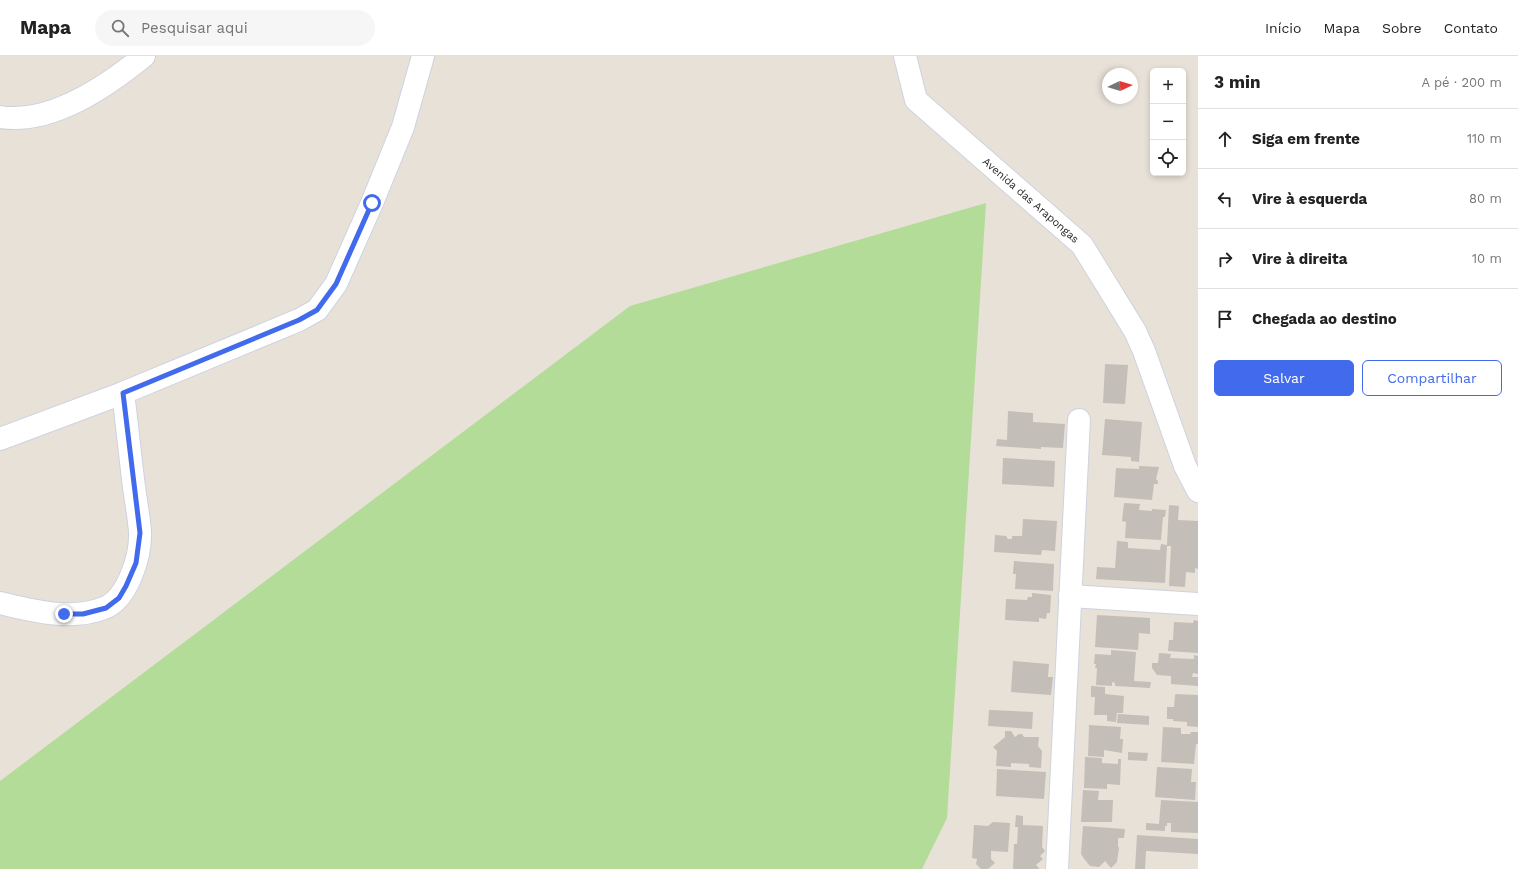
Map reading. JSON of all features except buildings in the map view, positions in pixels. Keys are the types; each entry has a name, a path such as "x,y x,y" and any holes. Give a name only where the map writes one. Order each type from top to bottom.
{"street":[{"path":"0,117 13,119 42,114 78,101 120,75 144,56"},
{"path":"0,439 123,393 299,320 317,310 336,284 372,203 403,126 423,56"},
{"name":"Avenida das Arapongas","path":"906,56 916,100 1082,245 1138,338 1185,466 1198,491"},
{"path":"0,603 23,609 64,614 83,614 106,608 119,598 136,563 140,533 123,393"},
{"path":"1057,869 1079,420"},
{"path":"1070,596 1198,604"}],"green space":[{"path":"986,203 947,818 922,869 0,869 0,781 630,306"}],"route":[{"path":"64,614 83,614 106,608 119,598 136,563 140,533 123,393 299,320 317,310 336,284 372,203"}]}
